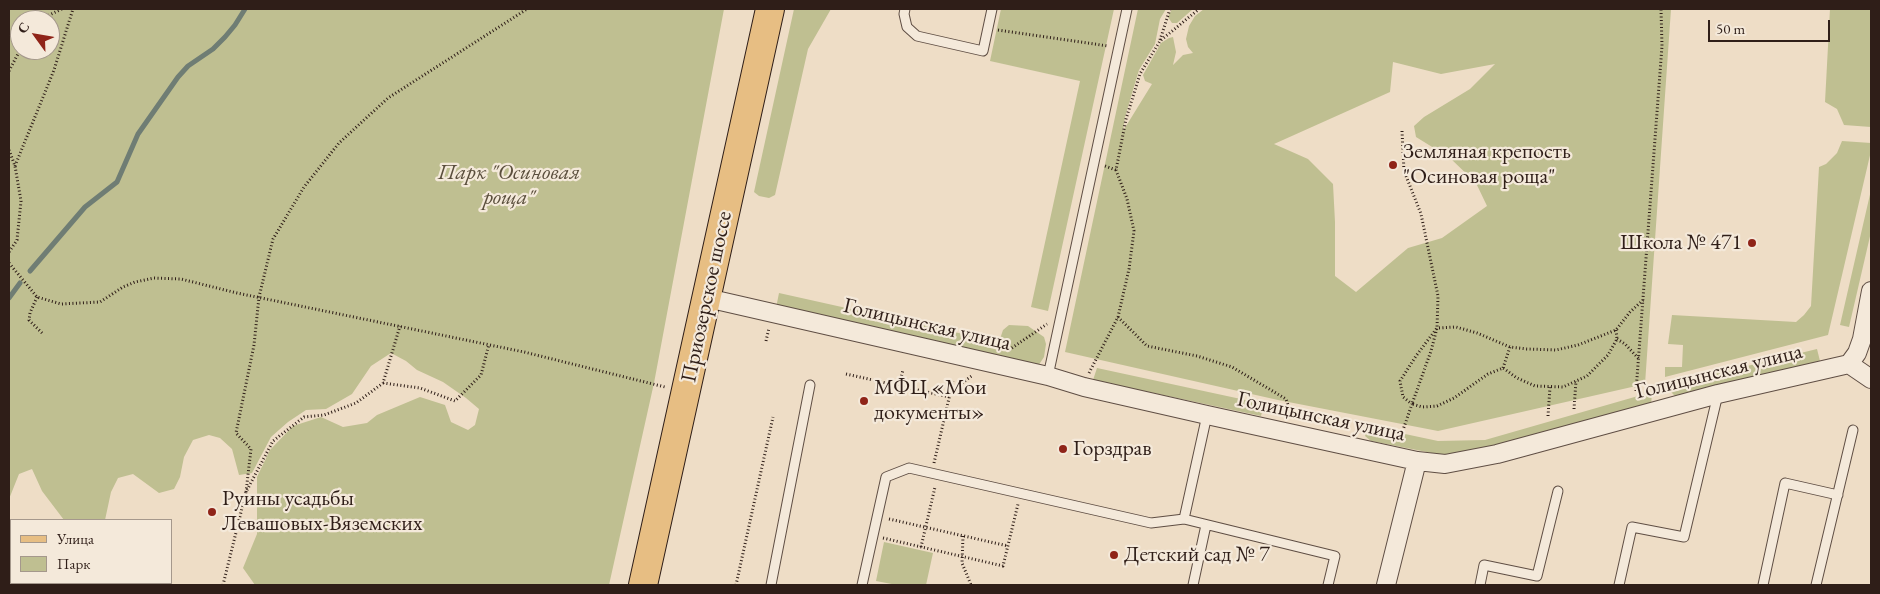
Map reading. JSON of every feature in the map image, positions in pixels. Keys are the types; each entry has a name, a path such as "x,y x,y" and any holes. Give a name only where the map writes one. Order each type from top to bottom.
{"main road":[{"name":"Приозерское шоссе","path":"643,585 770,9"}],"street":[{"path":"1871,290 1862,339 1857,353 1849,364 1871,380"},
{"name":"Голицынская улица","path":"707,298 1048,376 1084,387 1206,415 1417,462 1445,464 1472,460 1718,394 1849,364"},
{"path":"1386,585 1417,462"}],"lane":[{"path":"905,9 904,14 907,26 917,36 983,52 992,9"},
{"path":"1048,376 1127,9"},
{"path":"771,585 810,385"},
{"path":"1619,585 1632,527 1684,537 1718,394"},
{"path":"1184,520 1206,415"},
{"path":"1816,585 1852,430"},
{"path":"862,585 886,477 909,468 1151,523 1184,520 1335,556 1328,585"},
{"path":"1763,585 1785,483 1838,495"},
{"path":"1480,585 1484,565 1537,576 1558,491"},
{"path":"1193,585 1206,526"}],"path":[{"path":"15,166 54,70 74,9"},
{"path":"223,585 246,492 251,449 236,434 254,345 259,297 273,239 304,187 338,143 403,87 527,9"},
{"path":"1084,387 1094,362 1118,317 1129,269 1134,231 1116,170 1126,119 1140,74 1160,41 1170,9"},
{"path":"1160,41 1199,9"},
{"path":"1636,391 1640,359 1662,46 1661,9"},
{"path":"995,29 1110,46"},
{"path":"1402,131 1404,170 1421,214 1438,296 1437,328 1431,351 1403,430"},
{"path":"9,150 15,166 22,201 18,240 9,252"},
{"path":"9,263 37,297 60,304 100,302 135,282 154,278 182,279 203,286 489,344 666,387"},
{"path":"37,297 29,320 43,334"},
{"path":"1437,328 1456,327 1477,333 1510,347 1556,350 1578,345 1616,330 1630,312 1643,300"},
{"path":"1118,317 1147,346 1197,356 1232,367 1286,399 1289,408"},
{"path":"760,325 769,327 766,341"},
{"path":"246,492 273,441 288,429 304,417 324,415 356,403 383,383 400,326"},
{"path":"1437,328 1400,381 1403,397 1412,404 1422,407 1437,406 1454,398 1488,374 1503,368 1510,347"},
{"path":"1616,330 1618,339 1640,359"},
{"path":"1503,368 1535,386 1563,387 1587,376 1608,355 1618,339"},
{"path":"383,383 420,388 455,401 481,375 489,344"},
{"path":"899,386 903,370"},
{"path":"846,374 950,397"},
{"path":"921,547 953,381"},
{"path":"1574,409 1576,381"},
{"path":"1548,416 1550,387"},
{"path":"736,585 773,417"},
{"path":"873,536 1004,566 1020,494"},
{"path":"877,517 1008,546"},
{"path":"963,536 962,562 971,585"}],"green space":[{"name":"Парк \"Осиновая роща\"","path":"9,9 724,9 654,383 609,585 255,585 243,568 257,534 257,477 270,450 293,426 321,417 343,427 367,423 377,415 420,397 445,405 451,422 468,430 475,425 479,409 443,382 417,370 406,361 391,353 371,366 352,394 326,409 306,410 288,422 271,437 252,473 239,475 232,449 220,438 209,435 193,440 184,457 180,477 174,489 159,493 133,474 118,478 111,492 105,519 63,519 42,491 32,469 19,474 9,499"},
{"path":"794,9 831,9 808,49 775,195 769,198 759,196 754,192"},
{"path":"1001,9 1114,9 1048,311 1031,307 1080,81 990,61"},
{"path":"1138,9 1166,9 1160,19 1155,44 1139,70 1125,117 1123,131 1152,84 1145,81 1143,75 1161,43 1173,37 1176,52 1173,65 1183,55 1193,53 1188,47 1186,39 1189,26 1195,16 1204,9 1671,9 1645,384 1438,431 1278,400 1065,352","holes":["1393,62 1441,74 1495,64 1470,89 1424,117 1414,126 1416,137 1450,158 1476,183 1487,206 1442,238 1408,248 1356,292 1335,276 1333,184 1308,159 1274,144 1390,92"]},
{"path":"1172,9 1193,9 1177,23 1172,23 1168,17"},
{"path":"1830,9 1871,9 1871,127 1844,125 1837,109 1825,102"},
{"path":"1842,141 1871,143 1871,151 1828,335 1665,377 1665,367 1682,367 1683,345 1668,344 1672,315 1796,322 1811,306 1819,167 1826,164 1837,153"},
{"path":"1871,190 1871,232 1849,327 1840,325"},
{"path":"779,293 999,342 1003,330 1009,325 1028,326 1044,337 1046,344 1044,357 1038,366 776,308"},
{"path":"1817,349 1820,361 1677,398 1665,386"},
{"path":"1097,368 1264,404 1261,416 1093,380"},
{"path":"1652,392 1651,406 1458,455 1437,454 1371,441 1365,436 1368,428 1372,427 1438,441 1485,440"},
{"path":"884,542 933,553 926,585 897,585 876,581"}],"waterway":[{"path":"30,271 85,207 117,182 138,134 178,77 188,66 213,49 225,37 245,9"},
{"path":"9,298 20,283"}],"place":[{"name":"Земляная крепость \"Осиновая роща\"","path":"1393,165"},
{"name":"Школа № 471","path":"1752,243"},
{"name":"МФЦ «Мои документы»","path":"864,401"},
{"name":"Горздрав","path":"1063,449"},
{"name":"Руины усадьбы Левашовых-Вяземских","path":"212,512"},
{"name":"Детский сад № 7","path":"1114,555"}]}
